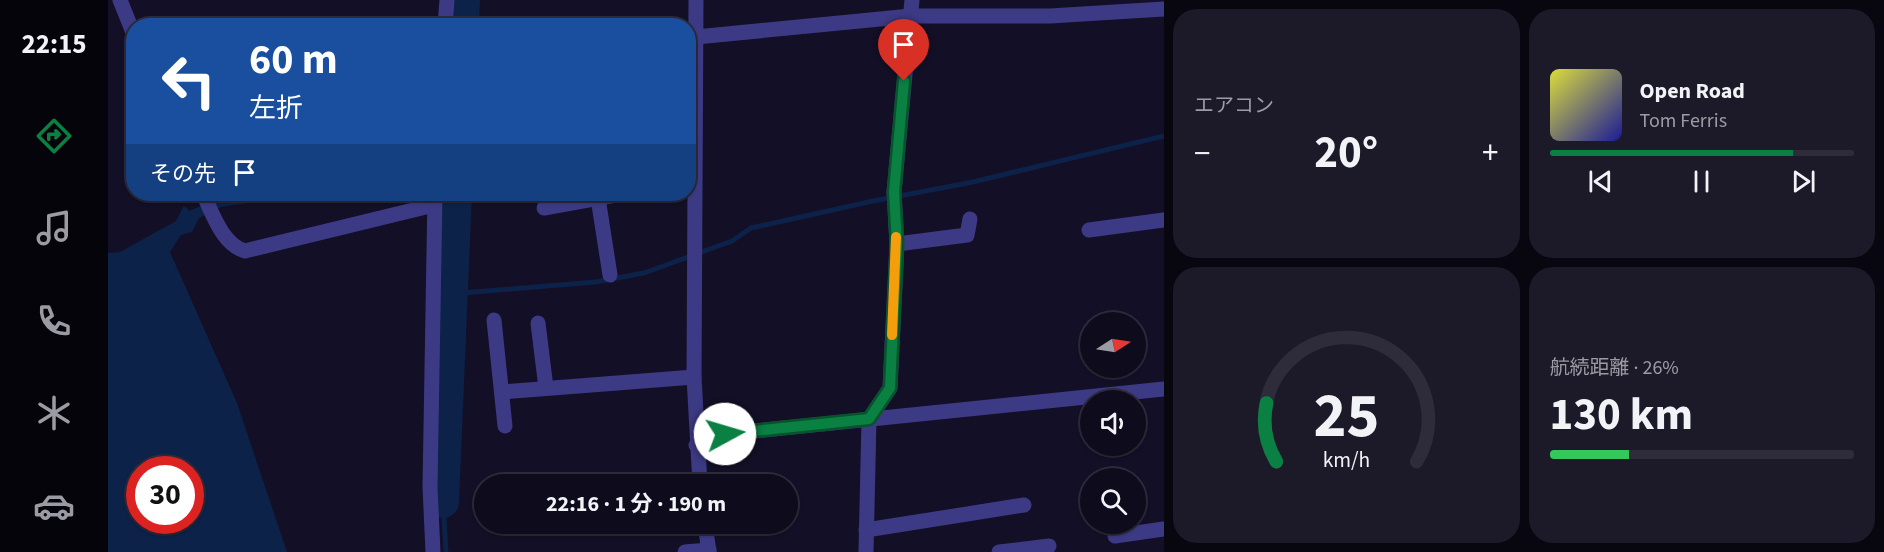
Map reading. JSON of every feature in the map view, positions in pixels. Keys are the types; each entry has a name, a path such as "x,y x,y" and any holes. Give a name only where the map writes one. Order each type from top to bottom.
{"street":[{"path":"120,0 127,18"},
{"path":"446,18 447,0"},
{"path":"696,0 696,37 911,16 1050,16 1163,6"},
{"path":"866,552 869,419 890,388 897,244 894,196 912,0"},
{"path":"208,203 227,240 235,248 245,250 427,201"},
{"path":"433,552 430,487 434,201"},
{"path":"544,208 582,201"},
{"path":"598,201 610,275"},
{"path":"693,201 695,253 694,377 699,474"},
{"path":"897,244 967,235 970,219"},
{"path":"1089,230 1164,220"},
{"path":"494,320 505,426"},
{"path":"538,323 546,388"},
{"path":"502,392 694,377"},
{"path":"696,445 725,434 1164,389"},
{"path":"866,530 1024,505"},
{"path":"1115,536 1164,529"},
{"path":"685,552 709,551 706,534"},
{"path":"999,552 1049,546"}],"water":[{"path":"213,201 261,201 221,207 199,218 192,232 181,235 170,252 237,403 287,552 108,552 108,253 120,252 176,221 183,207 189,211"}],"waterway":[{"path":"463,18 464,0"},
{"path":"451,294 595,282 644,273 732,241 751,228 973,182 1164,136"},
{"path":"443,502 456,201"},
{"path":"443,502 446,552"}],"slow traffic":[{"path":"892,335 896,237"}],"route":[{"path":"725,434 869,419 890,388 897,244 894,192 904,81"}]}
